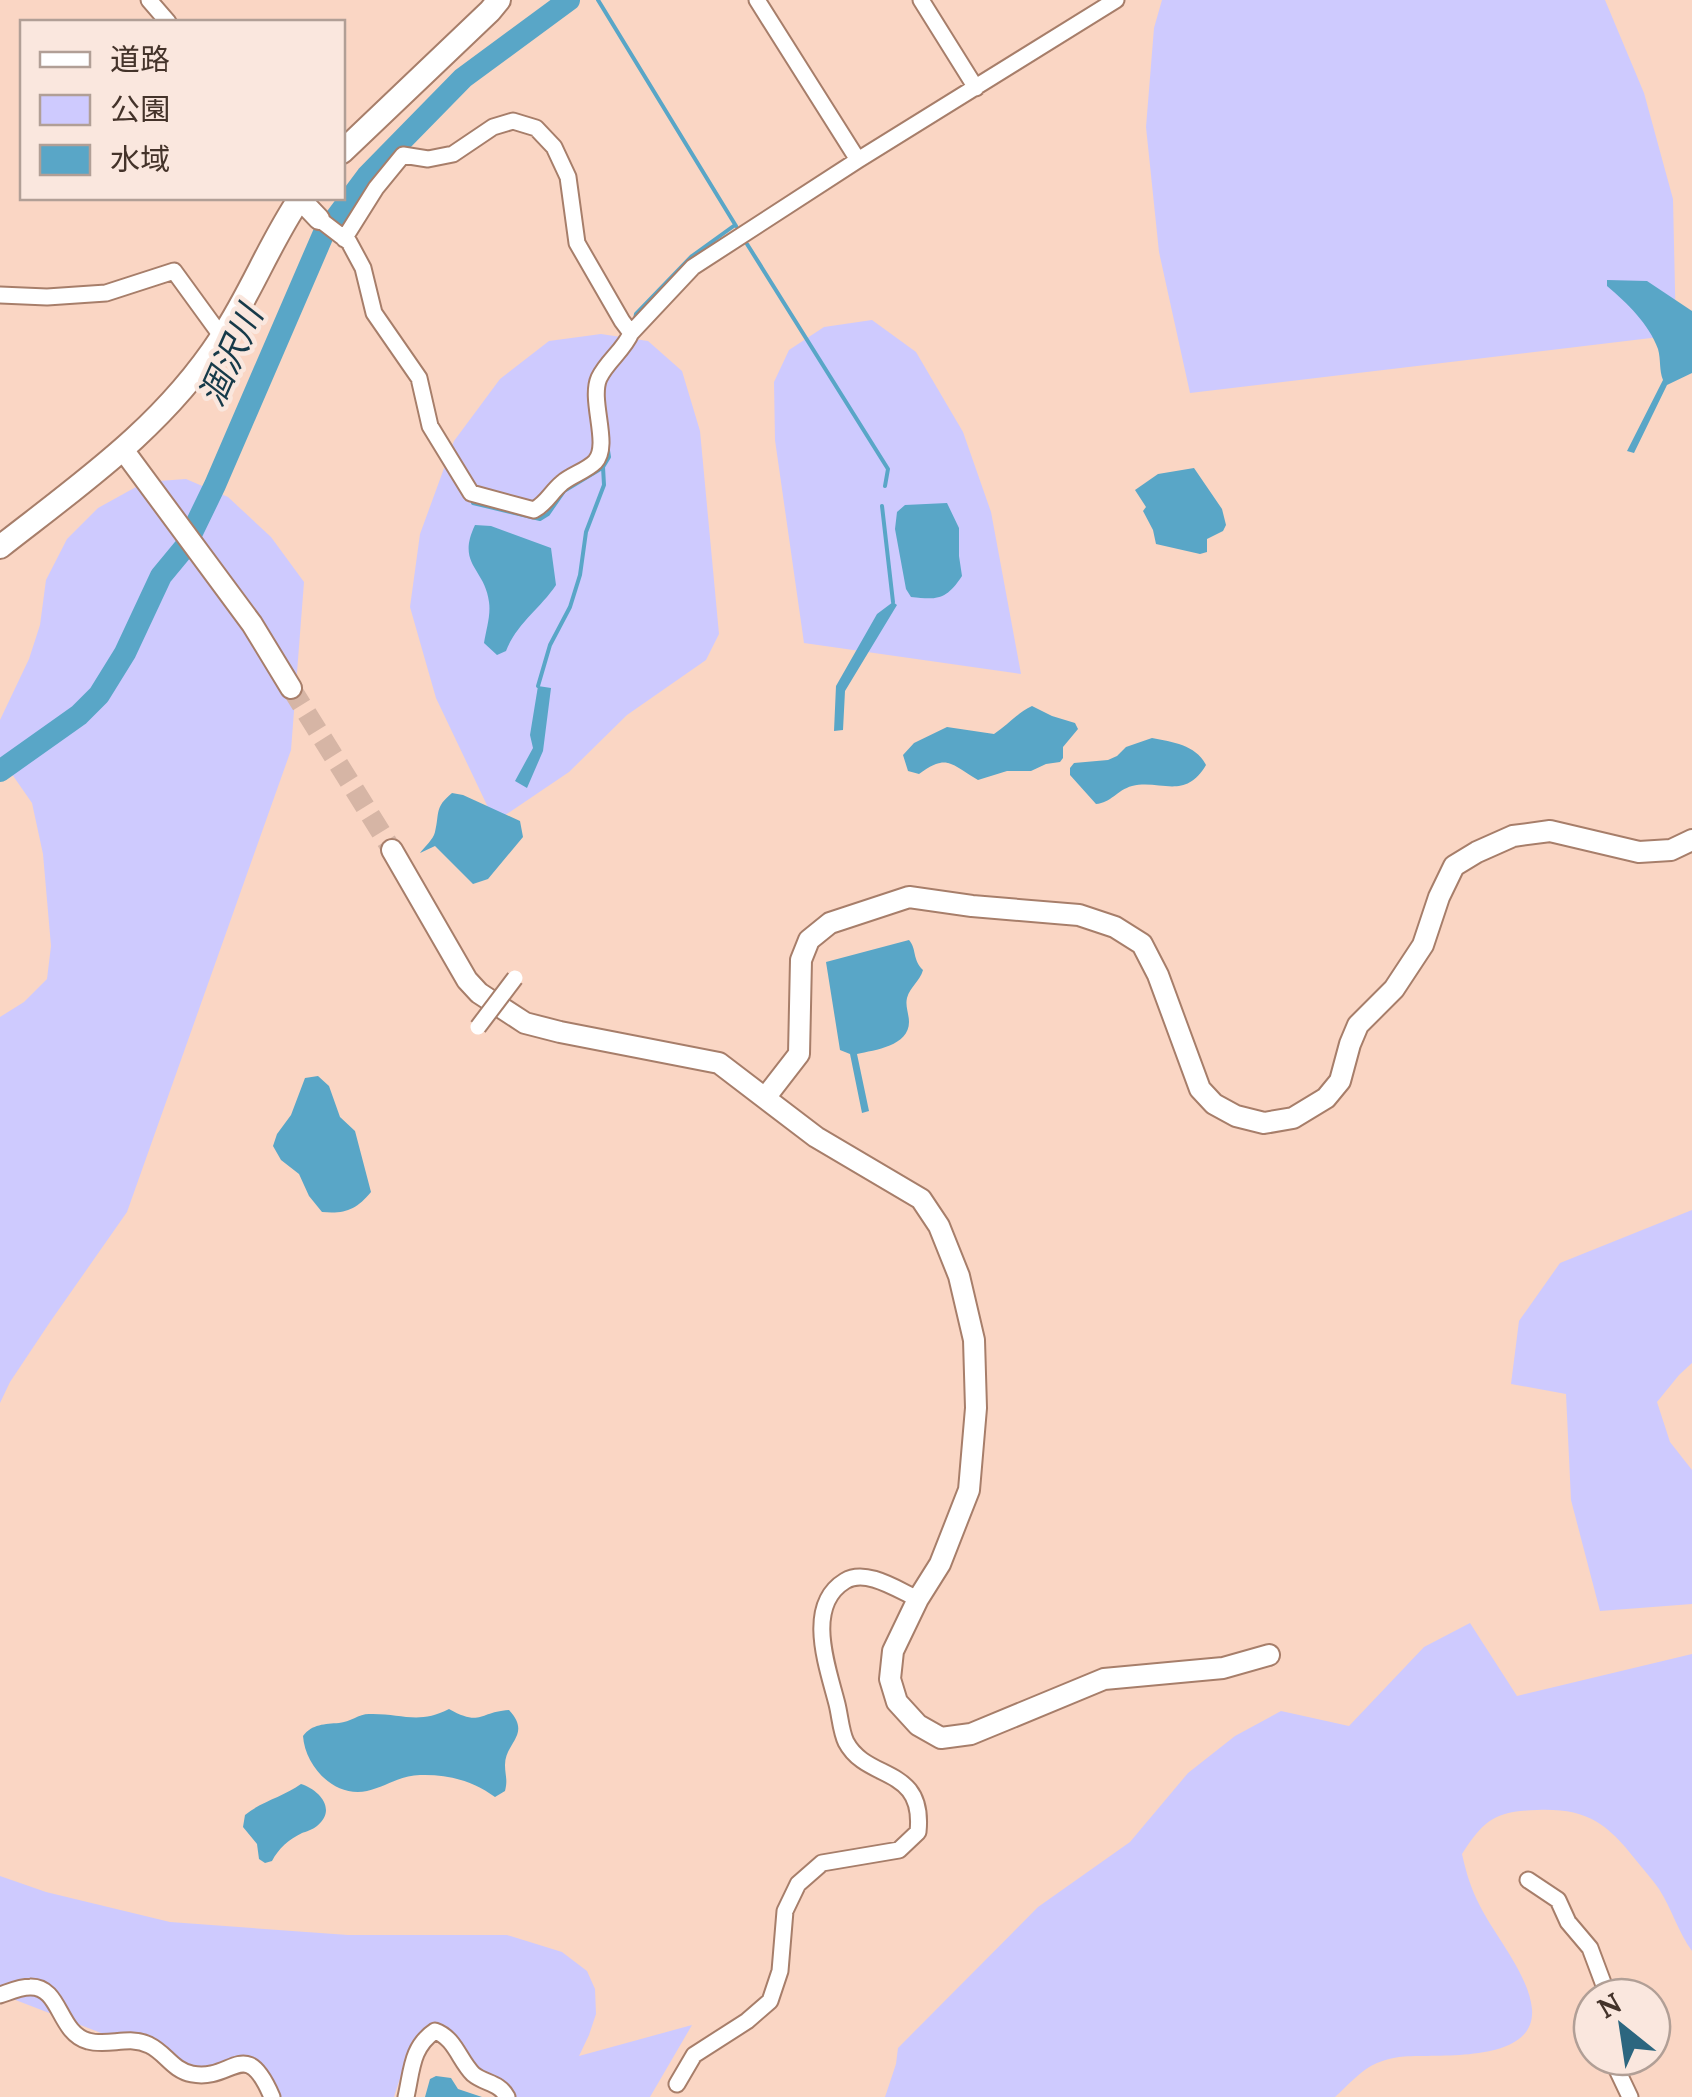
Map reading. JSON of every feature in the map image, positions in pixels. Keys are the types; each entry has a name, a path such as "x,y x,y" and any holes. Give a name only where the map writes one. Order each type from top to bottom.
{"main road":[{"path":"345,149 499,0"},
{"path":"0,547 124,451 172,403 222,337 299,200"}],"street":[{"path":"150,0 166,20"},
{"path":"758,0 858,160"},
{"path":"921,0 976,88"},
{"path":"302,200 349,242 362,268 374,313 419,378 430,426 472,493 534,510 544,505 562,483 594,464 601,453 596,390 599,377 631,333 693,267 1116,0"},
{"path":"333,230 403,155 428,159 453,154 493,126 513,121 536,128 554,147 568,178 577,243 631,333"},
{"path":"0,295 106,293 174,271 222,337"},
{"path":"124,451 252,624 292,688"},
{"path":"765,1098 800,1054 801,960 809,940 830,923 910,897 1079,914 1115,927 1142,944 1158,975 1200,1089 1214,1104 1236,1116 1264,1122 1292,1118 1326,1098 1340,1081 1358,1025 1394,989 1423,945 1439,896 1454,866 1513,836 1550,831 1639,852 1671,850 1692,840"},
{"path":"392,850 467,980 479,993 526,1023 719,1063 816,1138 921,1199 939,1226 959,1276 974,1340 976,1408 970,1490 940,1564 893,1651 890,1679 897,1702 918,1725 942,1738 972,1734 1104,1679 1223,1668 1270,1656"},
{"path":"478,1027 516,978"},
{"path":"677,2084 694,2054 747,2021 770,2000 780,1971 784,1911 798,1884 822,1863 900,1850 918,1832 916,1799 899,1780 861,1758 846,1743 824,1650 822,1619 829,1599 850,1577 869,1578 918,1599"},
{"path":"1528,1880 1558,1900 1568,1922 1590,1948 1601,1977"},
{"path":"0,1995 27,1987 41,1988 52,1998 73,2035 90,2042 112,2044 129,2040 149,2045 176,2070 196,2076 244,2063 254,2067 265,2080 272,2097"},
{"path":"406,2097 415,2051 434,2031 446,2035 471,2072 504,2090 507,2097"}],"green space":[{"path":"1162,0 1605,0 1644,93 1673,199 1676,335 1190,393 1159,252 1146,127 1154,28"},
{"path":"872,320 916,352 963,432 991,512 1021,674 804,643 775,440 774,382 789,350 824,327"},
{"path":"601,334 648,341 682,371 700,431 719,634 706,660 627,715 569,772 495,822 436,698 410,607 420,534 454,441 500,379 549,341"},
{"path":"186,479 228,497 271,537 304,582 291,750 127,1212 10,1382 0,1403 0,1017 24,1002 47,979 51,946 43,854 32,803 0,757 0,720 29,659 40,625 46,580 67,539 98,508 145,482"},
{"path":"1692,1210 1692,1363 1657,1402 1670,1442 1692,1470 1692,1604 1600,1611 1571,1500 1566,1394 1511,1384 1519,1321 1560,1263"},
{"path":"1470,1623 1517,1696 1692,1654 1692,1951 1659,1889 1604,1827 1568,1812 1511,1813 1484,1825 1462,1854 1477,1900 1530,1996 1529,2027 1518,2040 1479,2053 1385,2060 1366,2069 1335,2097 885,2097 898,2048 1038,1907 1130,1842 1188,1773 1235,1736 1281,1711 1349,1726 1424,1647"},
{"path":"0,1876 46,1892 170,1922 348,1935 507,1935 562,1952 587,1971 595,1989 596,2014 579,2056 692,2025 650,2097 513,2097 509,2085 474,2066 434,2023 412,2041 394,2097 278,2097 263,2065 245,2059 197,2070 0,1994"}],"water":[{"path":"1607,280 1647,281 1692,311 1692,373 1667,385 1634,453 1627,451 1663,380 1659,353 1643,323 1607,286"},
{"path":"1194,468 1222,509 1226,525 1223,531 1207,539 1207,552 1200,554 1156,544 1143,511 1146,507 1135,490 1158,474"},
{"path":"947,503 959,528 962,576 941,597 911,597 906,589 895,529 897,512 905,505"},
{"path":"475,525 491,526 551,548 556,585 516,632 506,651 497,655 484,643 489,602 470,558"},
{"path":"893,602 897,605 845,691 843,730 834,731 836,686 877,614"},
{"path":"538,686 551,688 543,751 527,788 515,781 533,748 530,735"},
{"path":"1032,706 1075,723 1078,729 1063,747 1060,762 978,780 943,762 919,774 908,771 903,755 914,743 947,727 994,734"},
{"path":"1152,738 1190,749 1206,765 1198,776 1181,786 1132,786 1096,804 1070,775 1074,763 1108,760 1126,747"},
{"path":"452,793 520,821 523,837 488,879 473,884 435,846 420,853 434,835 440,807"},
{"path":"909,940 923,970 907,998 908,1030 890,1046 857,1054 869,1111 862,1113 850,1054 840,1050 826,962"},
{"path":"318,1076 329,1086 340,1117 355,1131 371,1192 355,1207 344,1211 322,1212 299,1174 281,1160 273,1146 291,1115 305,1078"},
{"path":"449,1709 474,1718 509,1710 515,1719 518,1732 506,1757 505,1791 495,1797 469,1783 430,1775 406,1777 367,1791 343,1790 315,1768 305,1747 303,1736 319,1725 365,1714 419,1717"},
{"path":"301,1784 320,1796 326,1814 316,1827 288,1842 272,1861 265,1863 259,1859 257,1844 243,1827 245,1815"},
{"path":"451,2078 458,2089 482,2097 425,2097 430,2079"}],"waterway":[{"name":"涸沢川","path":"0,771 79,715 99,695 125,653 161,576 185,547 215,485 323,235 367,176 463,78 569,0"},
{"path":"598,0 736,226"},
{"path":"635,319 692,256 735,225"},
{"path":"747,244 888,469 885,486"},
{"path":"538,686 550,645 570,607 580,575 586,532 604,485 607,444"},
{"path":"473,503 540,519 564,491 602,468"},
{"path":"882,506 893,602"}],"tunnel":[{"path":"291,688 392,850"}]}
